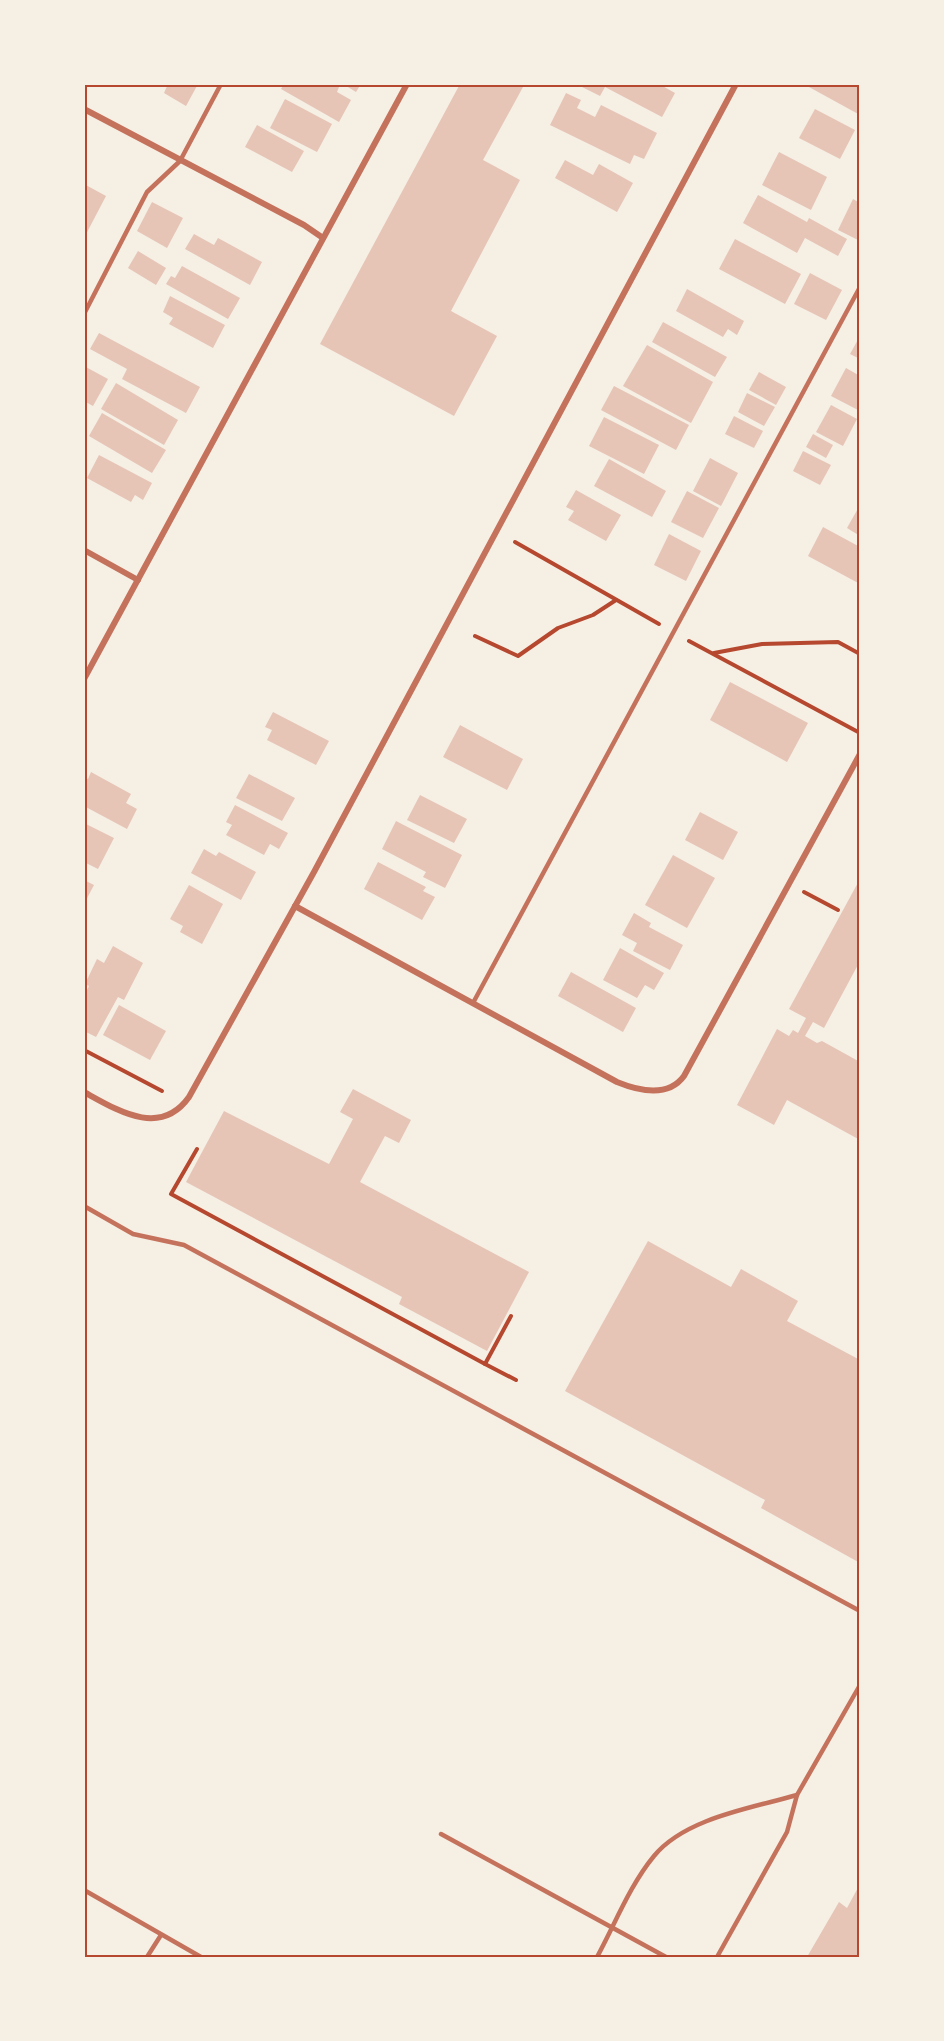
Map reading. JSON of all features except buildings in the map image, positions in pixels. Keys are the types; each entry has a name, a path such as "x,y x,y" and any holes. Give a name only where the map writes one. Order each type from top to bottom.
{"street":[{"path":"84,679 407,84"},
{"path":"84,1092 113,1108 134,1116 156,1119 174,1113 183,1105 296,906 736,84"},
{"path":"84,109 304,225 323,238"},
{"path":"84,550 138,580"},
{"path":"296,906 617,1083 639,1089 662,1090 676,1084 684,1076 860,754"}],"lane":[{"path":"84,314 147,192 180,161 221,84"},
{"path":"473,1003 860,287"},
{"path":"84,1206 133,1234 184,1245 860,1611"},
{"path":"717,1957 787,1832 797,1795 860,1685"},
{"path":"597,1957 636,1884 655,1856 678,1835 711,1820 797,1795"},
{"path":"441,1834 666,1957"},
{"path":"84,1890 201,1957"},
{"path":"147,1957 161,1935"}],"path":[{"path":"475,636 518,656 558,628 593,615 615,600"},
{"path":"714,653 762,644 838,642 860,654"},
{"path":"790,884 838,910"},
{"path":"84,1050 162,1091"},
{"path":"197,1149 171,1194 516,1380"},
{"path":"485,1364 511,1317"}]}
